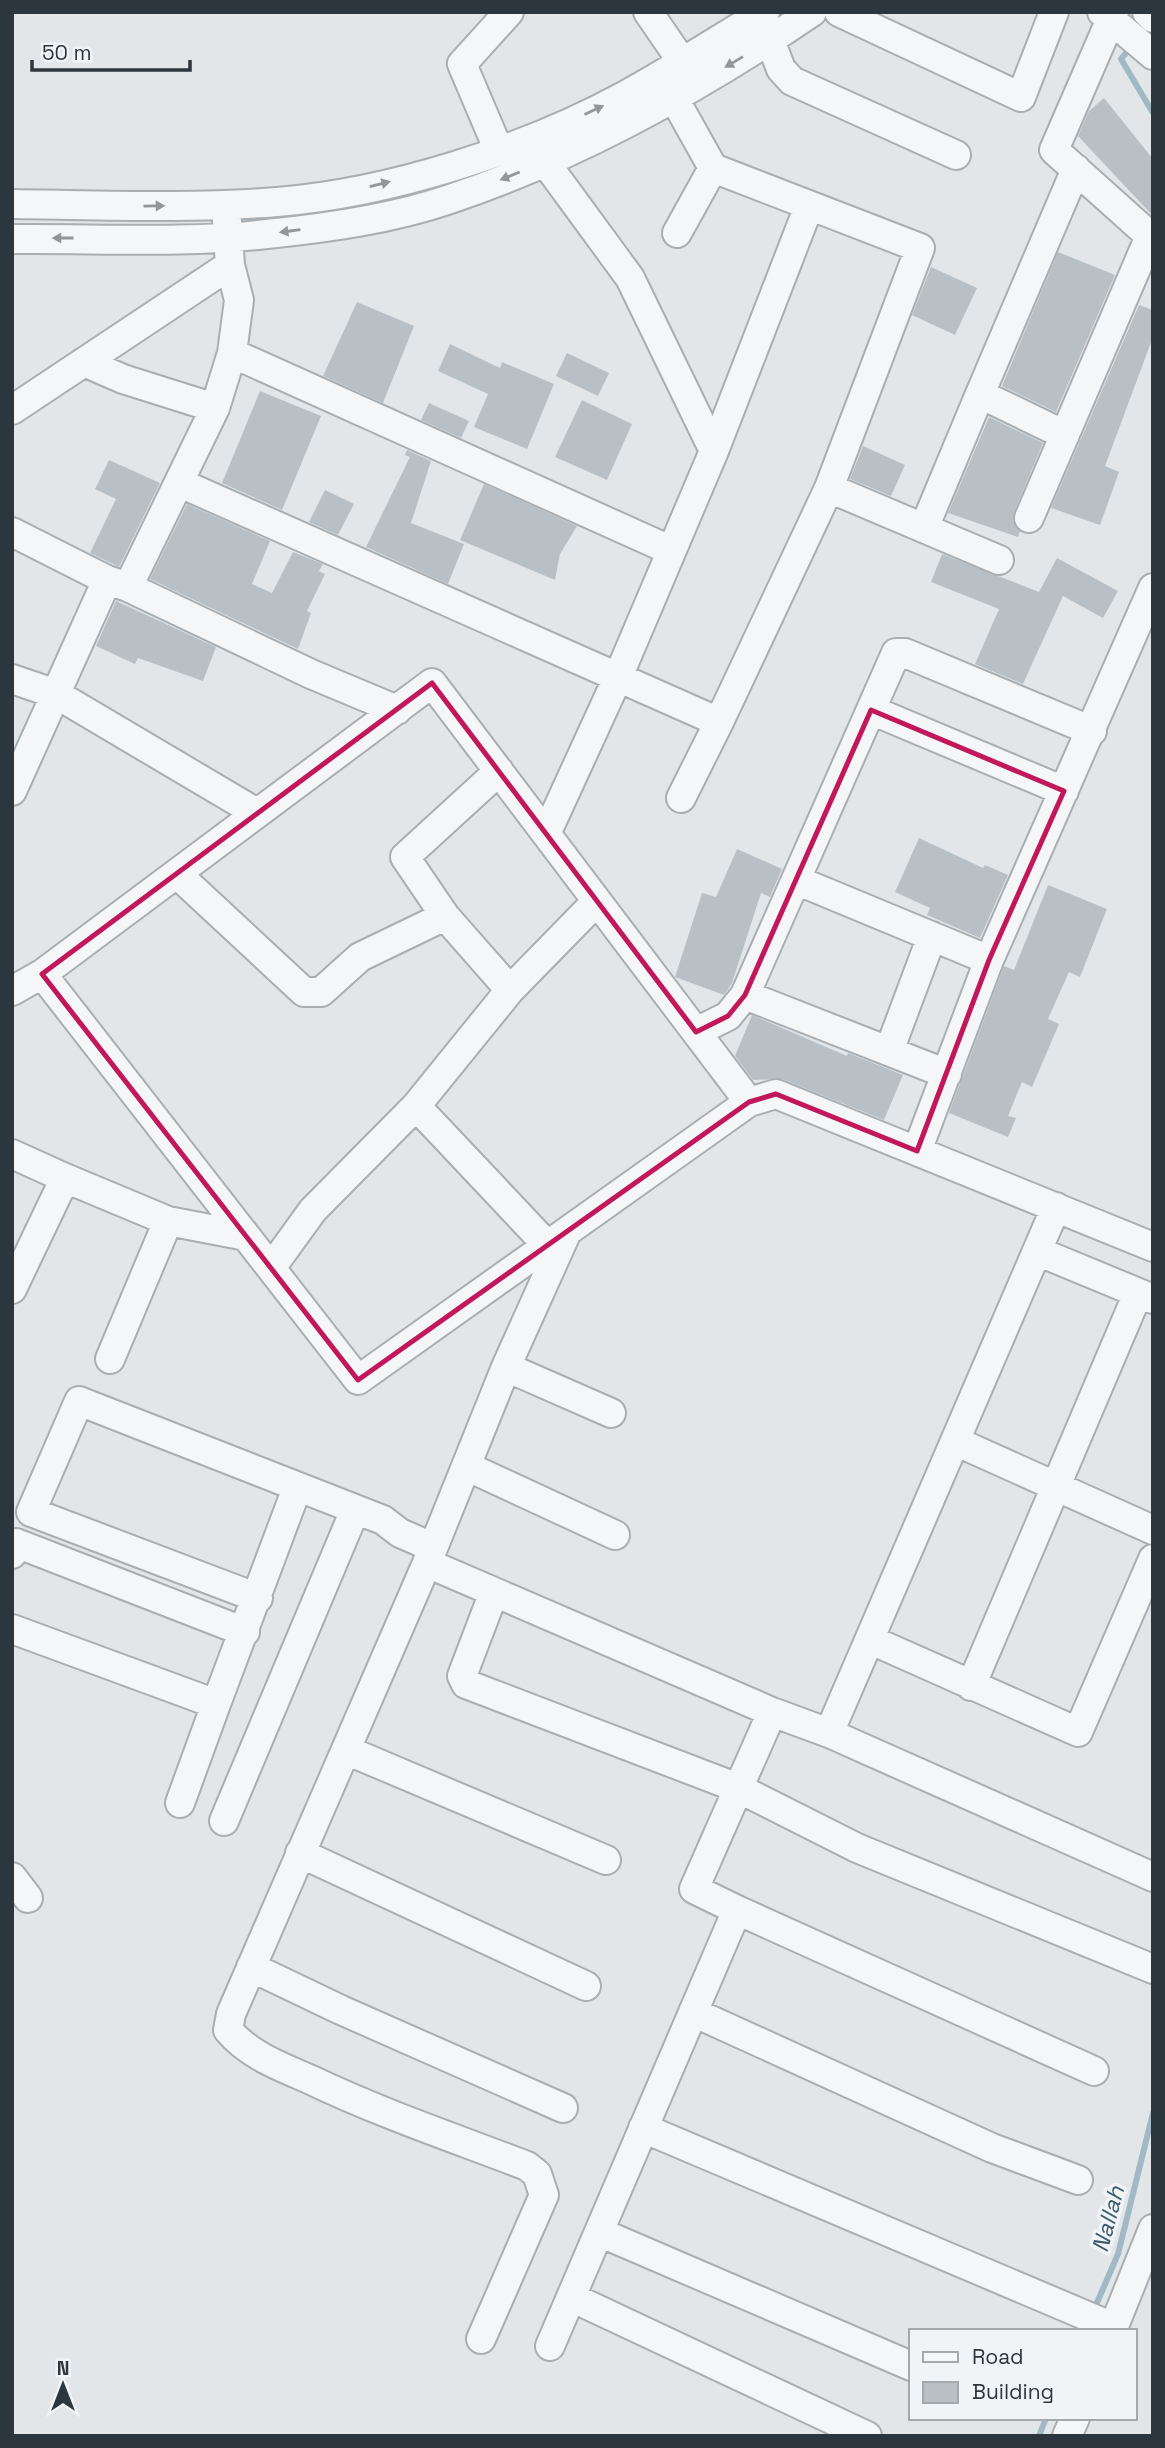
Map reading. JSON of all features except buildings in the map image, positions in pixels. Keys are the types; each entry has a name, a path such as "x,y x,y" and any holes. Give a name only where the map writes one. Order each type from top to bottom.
{"street":[{"path":"499,151 463,64 509,12"},
{"path":"648,12 685,82 713,168 677,233"},
{"path":"12,239 229,251 448,200 622,97 685,82 765,12"},
{"path":"12,204 227,205 330,196 499,151 536,150 770,40 812,12"},
{"path":"839,12 1021,97 1054,12"},
{"path":"1029,518 1150,236 1054,149 1133,25"},
{"path":"770,40 781,69 792,81 956,155"},
{"path":"536,150 630,278 713,451"},
{"path":"681,798 829,488 920,248 713,168"},
{"path":"924,528 1076,169"},
{"path":"12,791 56,695 118,583 180,483 215,408 232,353 239,300 229,251 227,205"},
{"path":"546,834 618,677 713,451 809,205"},
{"path":"12,410 84,362 229,251"},
{"path":"232,353 670,550"},
{"path":"84,362 123,379 215,408"},
{"path":"980,394 1065,435"},
{"path":"180,483 719,722"},
{"path":"829,488 999,559"},
{"path":"12,532 311,674 397,710"},
{"path":"917,1151 989,960 1153,588"},
{"path":"696,1032 728,1016 745,995 896,653 905,653 1092,731"},
{"path":"12,679 56,695 257,813"},
{"path":"12,991 42,974 432,683 749,1102"},
{"path":"871,710 1064,791"},
{"path":"499,771 405,857 445,916 510,990"},
{"path":"177,874 304,992 321,992 360,957 445,916"},
{"path":"796,880 989,960"},
{"path":"271,1268 313,1210 416,1106 510,990 597,901"},
{"path":"889,1051 932,936"},
{"path":"42,974 358,1380 749,1102 776,1094 1153,1247"},
{"path":"745,995 947,1074"},
{"path":"416,1106 557,1239"},
{"path":"12,1154 168,1221 246,1236"},
{"path":"12,1289 65,1178"},
{"path":"829,1733 1056,1208"},
{"path":"110,1359 168,1221"},
{"path":"481,2339 511,2266 538,2213 544,2195 537,2174 527,2166 349,2099 267,2060 240,2044 228,2030 231,2014 432,1548 557,1239"},
{"path":"971,1686 1056,1486 1146,1296 1037,1251"},
{"path":"506,1367 611,1413"},
{"path":"245,1632 14,1548 79,1401 383,1520 400,1533 432,1548 494,1592 772,1712 829,1733 1153,1877"},
{"path":"955,1441 1153,1530"},
{"path":"466,1466 615,1535"},
{"path":"180,1803 297,1488"},
{"path":"224,1821 355,1510"},
{"path":"31,1513 258,1598"},
{"path":"871,1640 1078,1732 1153,1559"},
{"path":"494,1592 461,1676 466,1684 738,1788 857,1848 1153,1969"},
{"path":"12,1629 216,1704"},
{"path":"772,1712 694,1889 1094,2071"},
{"path":"346,1750 606,1860"},
{"path":"300,1853 586,1986"},
{"path":"550,2346 737,1910"},
{"path":"251,1967 341,2010 564,2108"},
{"path":"693,2012 992,2148 1078,2180"},
{"path":"643,2128 1113,2329 1153,2229"},
{"path":"599,2232 909,2364"},
{"path":"571,2297 867,2436"},
{"path":"1067,2436 1074,2420"}],"highlighted area":[{"path":"432,683 696,1032 728,1016 745,995 871,710 1064,791 989,960 917,1151 776,1094 749,1102 358,1380 42,974"}],"waterway":[{"name":"Nallah","path":"1133,45 1121,59 1153,113"},
{"name":"Nallah","path":"1093,2312 1118,2254 1153,2113"},
{"name":"Nallah","path":"1039,2436 1045,2420"}]}
